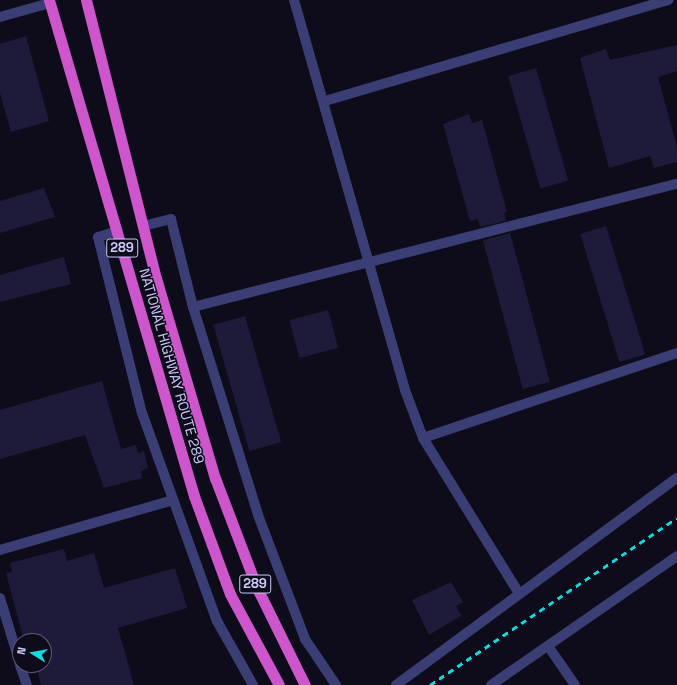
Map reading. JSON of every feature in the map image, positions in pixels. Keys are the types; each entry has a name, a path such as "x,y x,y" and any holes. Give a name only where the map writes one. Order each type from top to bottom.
{"highway":[{"name":"NATIONAL HIGHWAY ROUTE 289","path":"86,0 143,226 215,478 257,588 305,685"},
{"name":"NATIONAL HIGHWAY ROUTE 289","path":"49,2 194,496 230,594 278,685"}],"street":[{"path":"294,0 325,102 405,390 423,438 518,592"},
{"path":"325,102 668,0"},
{"path":"0,17 49,2"},
{"path":"193,307 371,264 677,184"},
{"path":"143,226 171,219 193,307 258,515 302,631 336,685"},
{"path":"117,232 98,237 142,412 217,621 253,685"},
{"path":"423,438 677,353"},
{"path":"396,685 475,628 518,592 677,478"},
{"path":"0,550 173,500"},
{"path":"491,685 677,556"},
{"path":"0,598 12,638"},
{"path":"548,646 575,685"},
{"path":"23,673 26,685"}],"building":[{"path":"26,36 49,121 11,132 0,93 0,44"},
{"path":"677,45 677,71 658,77 677,147 677,162 654,168 650,156 609,168 580,58 606,49 610,60"},
{"path":"536,68 568,180 540,188 508,76"},
{"path":"469,114 472,123 482,120 507,212 504,213 506,221 480,227 478,219 470,221 443,124"},
{"path":"44,188 55,217 0,233 0,201"},
{"path":"606,226 645,354 619,362 580,234"},
{"path":"510,233 550,382 523,389 483,240"},
{"path":"64,257 71,284 0,302 0,275"},
{"path":"328,310 338,348 299,358 289,320"},
{"path":"245,316 281,442 249,451 213,325"},
{"path":"102,381 121,449 136,445 138,453 144,451 148,468 141,471 142,478 104,488 85,435 0,459 0,410"},
{"path":"64,549 67,561 94,553 104,588 175,568 187,608 118,628 134,685 41,685 38,673 52,673 52,633 22,633 6,573 12,572 10,563"},
{"path":"451,582 463,602 456,606 461,616 429,635 412,600"}],"railway":[{"path":"430,685 677,518"}]}
